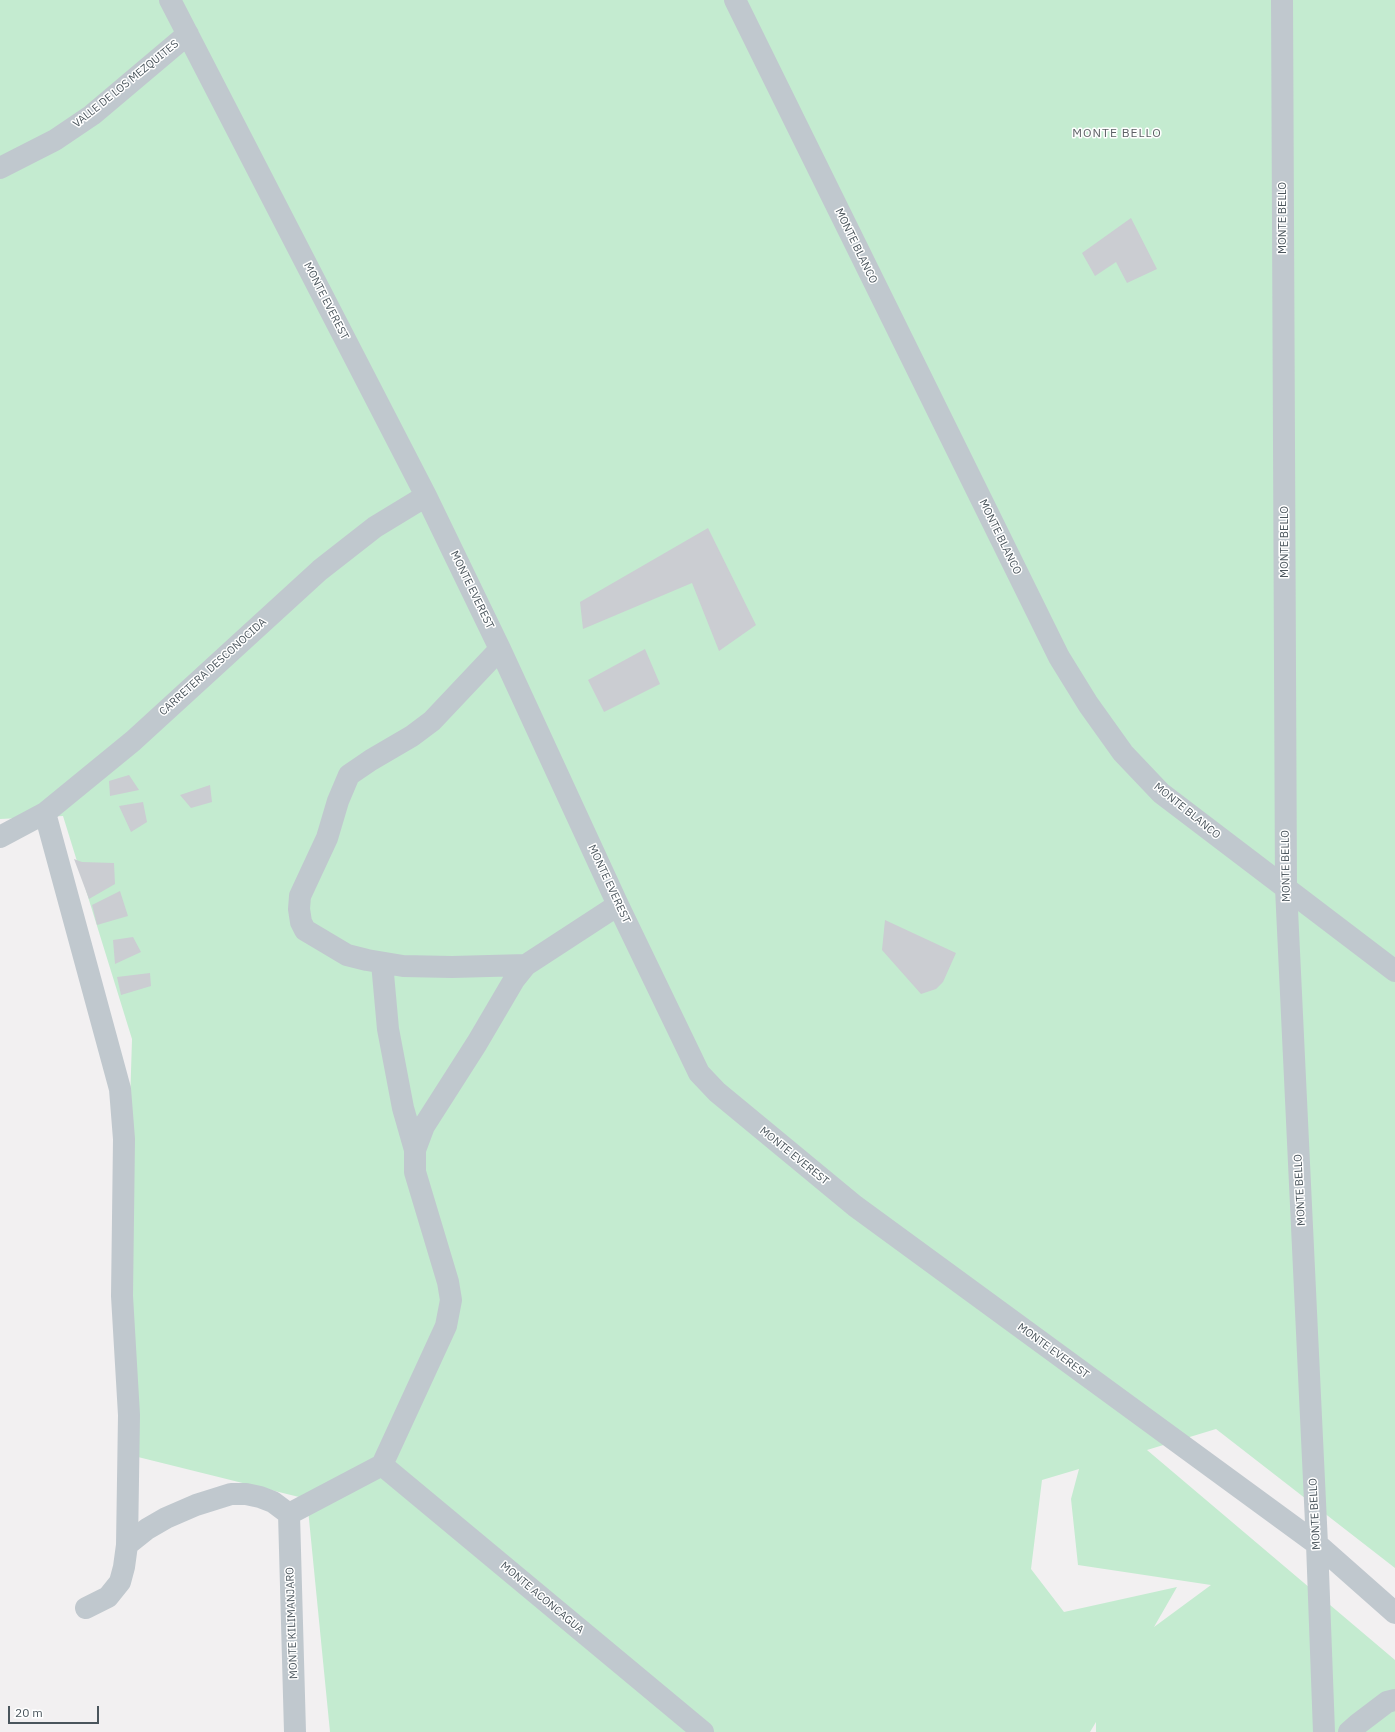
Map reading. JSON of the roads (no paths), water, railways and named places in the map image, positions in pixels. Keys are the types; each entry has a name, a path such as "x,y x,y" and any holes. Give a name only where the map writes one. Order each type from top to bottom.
{"street":[{"name":"MONTE EVEREST","path":"170,0 426,496 500,649 618,905 699,1073 717,1092 855,1206 1317,1544 1395,1613"},
{"name":"MONTE BLANCO","path":"735,0 1059,657 1088,704 1123,753 1161,793 1395,971"},
{"name":"MONTE BELLO","path":"1282,0 1286,888 1317,1544 1324,1732"},
{"name":"VALLE DE LOS MEZQUITES","path":"0,168 55,140 92,115 188,34"},
{"name":"CARRETERA DESCONOCIDA","path":"0,837 45,812 133,741 320,570 375,527 426,496"},
{"path":"500,649 432,721 412,736 370,760 349,775 338,801 327,838 300,896 298,909 301,922 305,930 347,955 403,966 438,967 526,965"},
{"path":"45,812 120,1089 124,1139 122,1296 129,1415 127,1545 124,1567 117,1586 108,1597 86,1608"},
{"path":"415,1150 424,1126 477,1043 514,980 526,965 618,905"},
{"path":"127,1545 148,1529 166,1518 196,1505 231,1494 246,1494 273,1502 289,1514 382,1465 446,1326 451,1300 448,1282 415,1172 415,1150 403,1108 388,1029 382,963"},
{"name":"MONTE ACONCAGUA","path":"382,1465 703,1732"},
{"name":"MONTE KILIMANJARO","path":"289,1514 295,1732"},
{"path":"1350,1732 1387,1702 1395,1700"}],"district":[{"name":"MONTE BELLO","path":"1117,134"}]}
